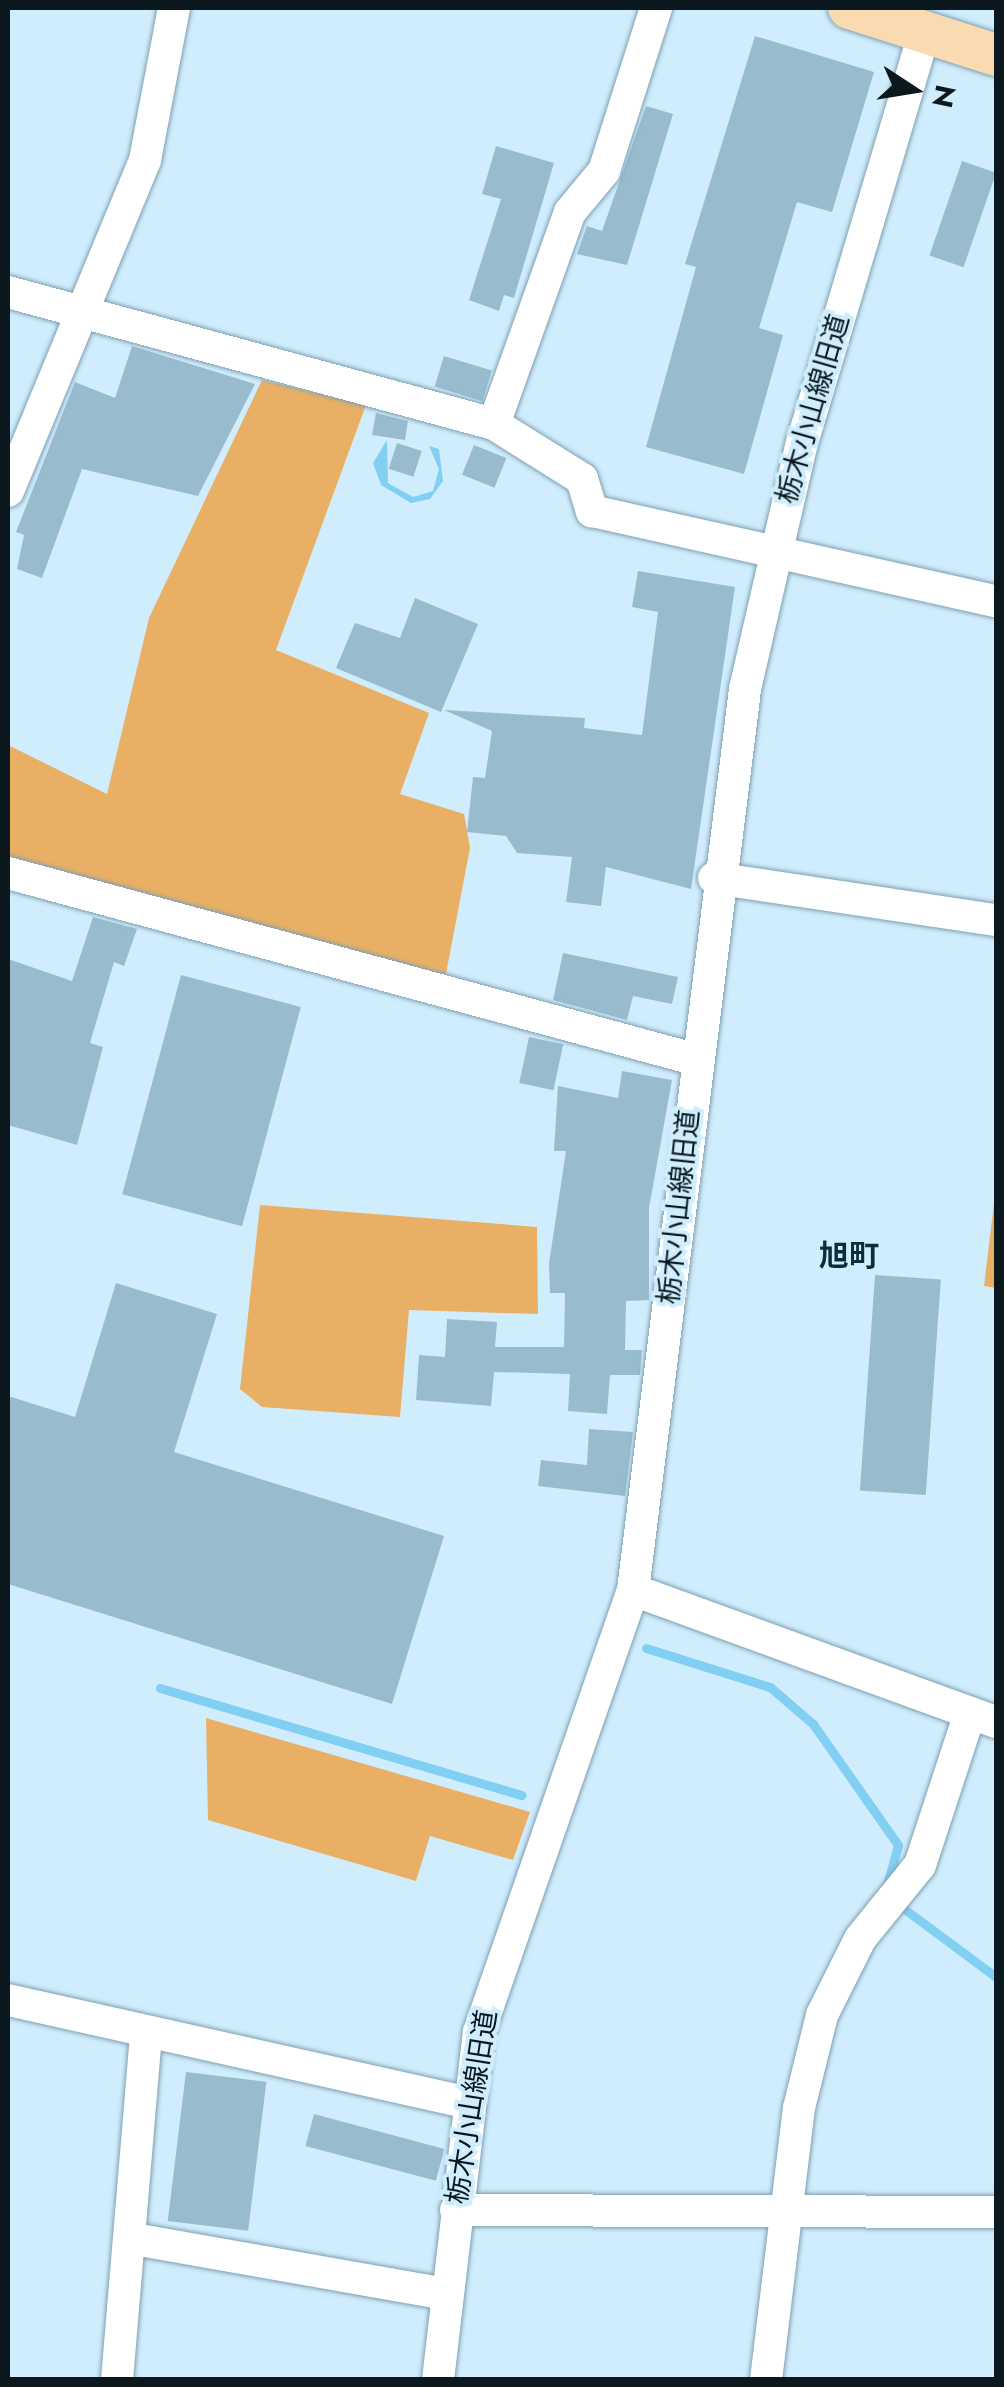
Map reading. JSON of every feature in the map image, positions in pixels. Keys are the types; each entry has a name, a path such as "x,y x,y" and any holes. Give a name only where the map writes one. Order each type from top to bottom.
{"main road":[{"path":"849,8 996,56"}],"street":[{"path":"8,491 78,310 145,160 174,8"},
{"path":"494,424 570,212 604,170 656,8"},
{"name":"栃木小山線旧道","path":"438,2380 469,2103 502,1946 583,1753 633,1590 714,878 772,557 925,31"},
{"path":"8,292 494,424 582,479 592,511 772,557 996,600"},
{"path":"8,873 694,1059"},
{"path":"714,878 996,920"},
{"path":"633,1590 983,1718 920,1865 860,1938 822,2015 799,2108 790,2208 766,2380"},
{"path":"8,2000 146,2034 469,2103"},
{"path":"117,2380 134,2240 146,2034"},
{"path":"456,2210 790,2208 996,2212"},
{"path":"134,2240 447,2294"}],"shaded area":[{"path":"262,380 366,405 276,650 429,713 400,794 464,814 470,848 445,979 8,858 8,745 107,794 149,618"},
{"path":"996,1187 996,1288 984,1286"},
{"path":"260,1205 537,1227 538,1314 409,1310 400,1417 262,1407 240,1389"},
{"path":"206,1718 530,1812 513,1860 430,1836 416,1881 208,1820"}],"water":[{"path":"387,440 388,483 413,497 433,491 439,469 429,446 439,449 443,481 430,499 411,503 381,485 373,463"}],"building":[{"path":"755,36 874,72 832,212 797,202 759,328 783,335 744,474 646,447 696,267 685,264"},
{"path":"646,106 673,114 627,265 577,254 587,226 602,231"},
{"path":"496,146 554,163 514,298 504,295 499,311 469,300 501,199 482,194"},
{"path":"962,161 996,173 963,267 929,256"},
{"path":"132,346 255,384 198,496 82,469 42,578 17,569 24,535 16,532 75,382 115,398"},
{"path":"444,356 492,371 482,401 435,387"},
{"path":"376,413 408,421 405,440 372,435"},
{"path":"397,443 422,451 413,477 389,469"},
{"path":"474,445 506,458 494,488 462,475"},
{"path":"638,571 735,587 691,889 606,867 601,906 566,902 572,857 517,853 506,836 467,832 473,777 485,778 492,731 444,710 585,718 584,728 642,735 658,612 632,607"},
{"path":"415,598 478,624 441,712 336,668 355,623 400,638"},
{"path":"93,917 137,929 124,966 114,962 90,1043 103,1047 77,1145 8,1125 8,959 72,981"},
{"path":"563,953 678,977 672,1004 633,996 627,1020 553,1000"},
{"path":"181,975 301,1007 242,1226 122,1194"},
{"path":"529,1037 563,1044 553,1090 519,1083"},
{"path":"622,1071 672,1080 649,1208 649,1300 626,1301 625,1350 642,1350 640,1375 610,1375 607,1414 568,1411 570,1374 494,1372 491,1406 416,1400 419,1355 445,1357 447,1319 497,1322 495,1347 564,1347 565,1293 550,1293 549,1263 566,1151 554,1151 558,1086 618,1098"},
{"path":"875,1275 941,1280 926,1495 860,1490"},
{"path":"116,1283 217,1314 174,1452 444,1536 392,1704 8,1584 8,1396 75,1417"},
{"path":"589,1429 633,1432 625,1496 538,1486 541,1460 587,1465"},
{"path":"186,2072 266,2082 248,2231 168,2221"},
{"path":"314,2114 444,2149 436,2181 305,2146"}],"waterway":[{"path":"646,1648 770,1687 813,1724 898,1845 886,1889"},
{"path":"160,1688 522,1795"},
{"path":"899,1905 996,1977"}],"district":[{"name":"旭町","path":"849,1256"}]}
